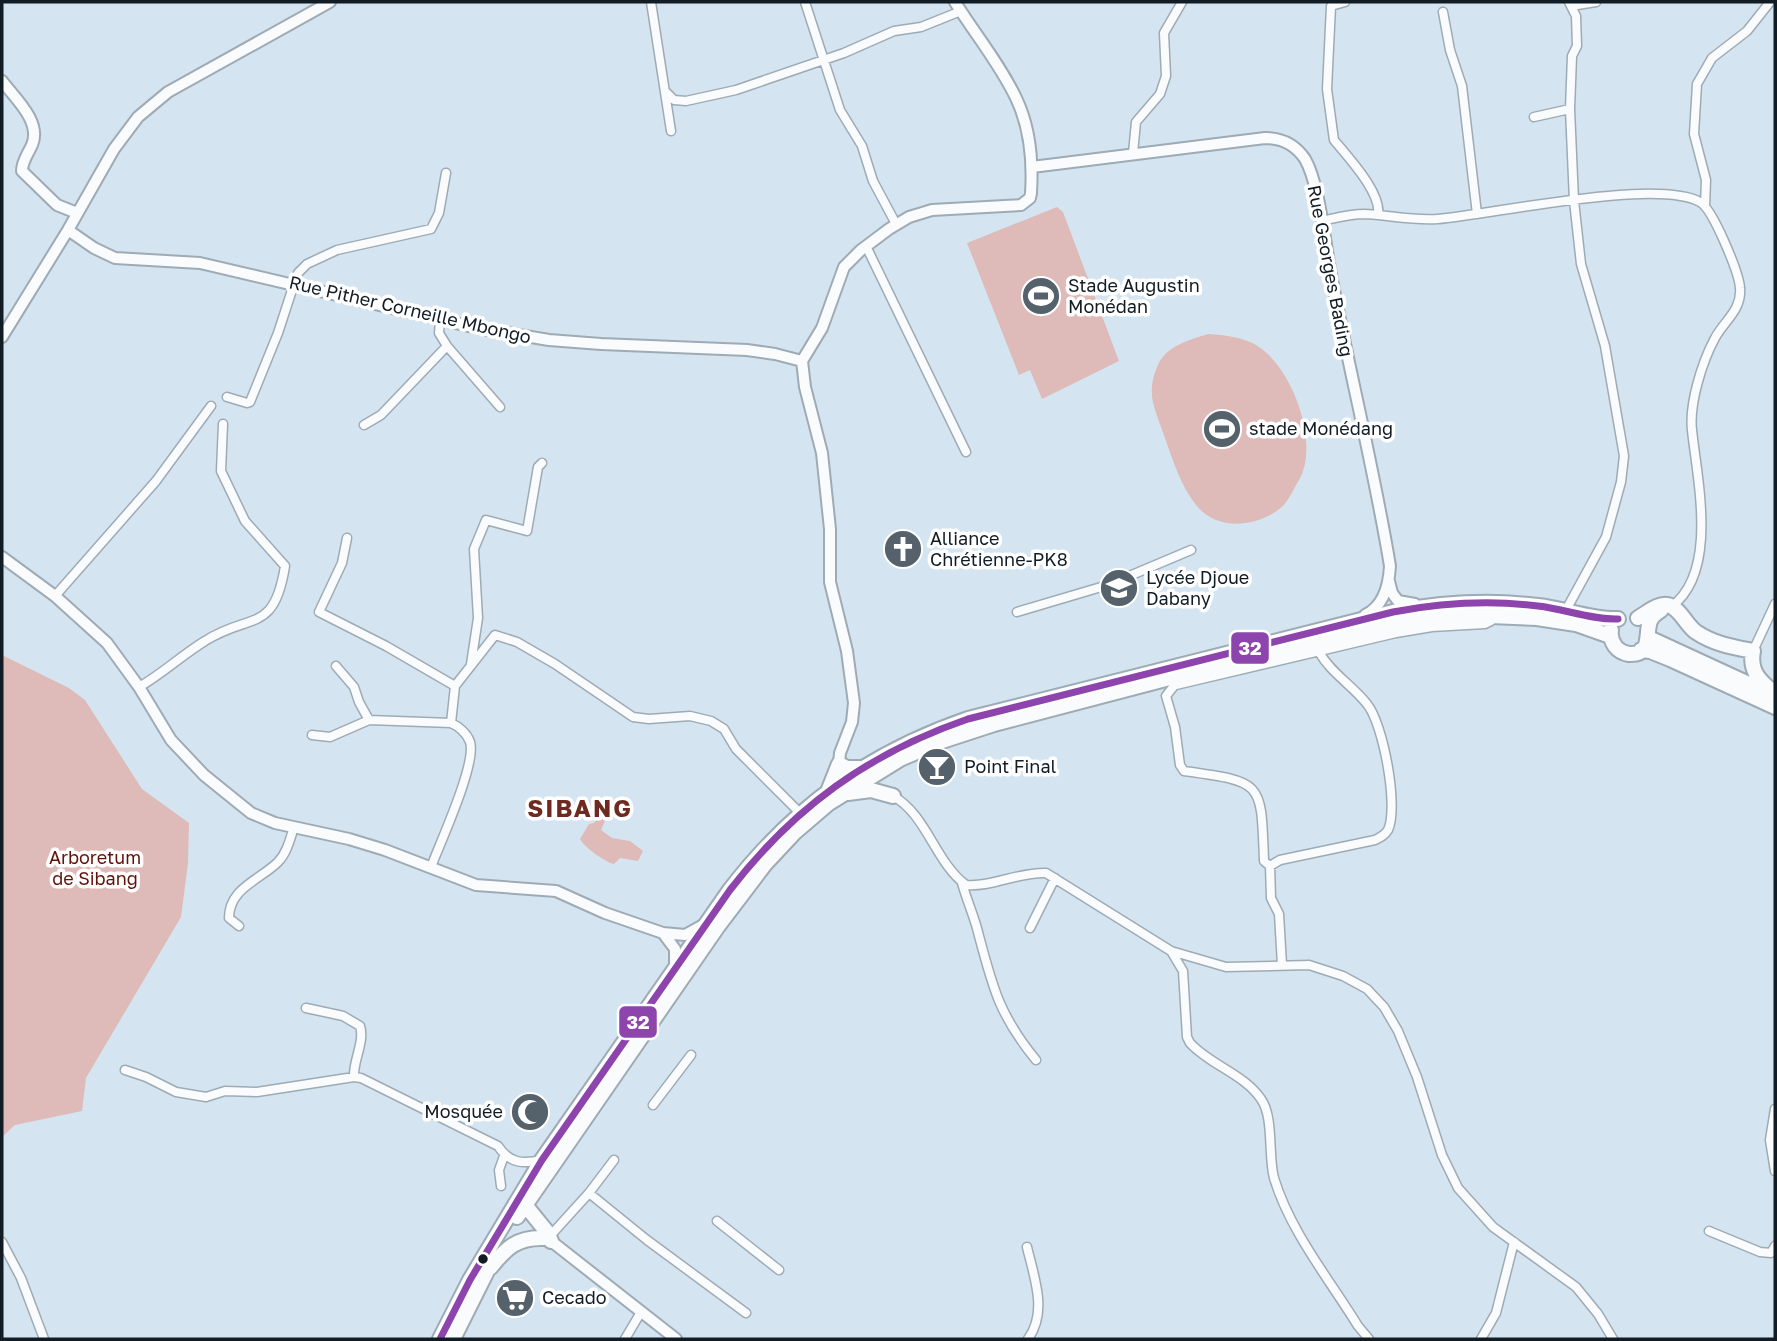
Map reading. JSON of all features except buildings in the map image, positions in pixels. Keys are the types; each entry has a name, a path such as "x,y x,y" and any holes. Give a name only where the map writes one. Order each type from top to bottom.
{"highway":[{"path":"440,1339 470,1280 520,1206 546,1177 749,882 835,792 862,768 922,736 968,719 1340,624 1412,608 1443,605 1504,603 1618,619 1628,616 1639,618 1645,623 1646,639 1662,655 1775,707"},
{"path":"1639,618 1659,606 1671,607 1693,630 1709,639 1722,645 1753,651 1752,662 1756,676 1775,694"},
{"path":"1618,619 1610,636 1615,646 1632,654 1646,639 1648,625 1655,614 1671,607"},
{"path":"453,1339 542,1160 705,924 762,849 800,813 900,759 975,729 1248,664 1414,620 1492,615 1558,620 1588,627 1610,636"},
{"path":"1646,639 1775,694"},
{"path":"893,796 886,786 886,779 900,759"},
{"path":"835,792 839,764 847,768 862,768"},
{"path":"835,792 871,790 893,796"},
{"path":"546,1177 541,1200 547,1235"},
{"path":"520,1206 547,1235"},
{"path":"485,1274 503,1250 513,1242 547,1235"}],"street":[{"path":"2,337 126,130 158,98 330,2"},
{"path":"651,2 671,131"},
{"path":"805,2 844,118 862,146 873,181 896,224"},
{"path":"1133,153 1136,122 1160,94 1166,76 1164,33 1182,2"},
{"path":"1345,2 1331,6 1327,89 1332,122 1335,140 1371,190 1379,208 1378,215"},
{"path":"1566,610 1606,537 1621,482 1624,456 1605,346 1581,264 1574,201 1570,109 1572,56 1577,46 1576,16 1570,4 1596,2"},
{"path":"1706,206 1706,180 1694,134 1697,84 1712,58 1747,31 1770,2"},
{"path":"666,92 674,100 686,102 736,90 894,31 921,27 958,6 1016,96 1025,126 1032,167 1030,198 1021,205 932,210 915,214 896,224 866,246 844,267 822,328 802,361 803,379 822,453 830,529 830,582 847,651 854,703 852,722 839,753 839,764"},
{"path":"1443,12 1450,50 1462,86 1478,214"},
{"path":"2,81 35,128 34,140 22,171 57,205 76,213"},
{"path":"1534,117 1570,109"},
{"name":"Rue Georges Bading","path":"1032,167 1265,138 1284,141 1298,151 1307,163 1322,221 1389,561 1388,578"},
{"path":"227,397 250,402 298,274 315,258 337,250 431,229 439,213 446,173"},
{"path":"1322,221 1355,215 1431,219 1574,201 1673,194 1706,206 1714,218 1737,277 1740,297 1737,308 1712,344 1692,406 1691,422 1701,510 1699,553 1689,584 1680,599 1671,607"},
{"name":"Rue Pither Corneille Mbongo","path":"68,230 115,258 190,261 440,320 549,340 747,350 802,361"},
{"path":"866,246 966,452"},
{"path":"440,320 439,333 447,346 500,407"},
{"path":"363,425 381,415 447,346"},
{"path":"55,596 156,481 211,406"},
{"path":"139,687 208,639 257,620 275,604 281,587 285,566 245,521 221,471 223,424"},
{"path":"471,664 478,618 474,548 486,520 527,531 538,467 542,463"},
{"path":"347,538 342,562 319,611 455,686"},
{"path":"1017,612 1108,584 1191,550"},
{"path":"2,557 55,596 107,643 139,687 171,740 191,763 222,792 259,817 349,839 483,886 556,891 605,913 663,933 685,935 705,924"},
{"path":"1388,578 1392,593 1398,601 1407,604 1443,605"},
{"path":"1340,624 1377,608 1388,578"},
{"path":"1753,651 1775,604"},
{"path":"1248,664 1319,652 1414,629 1485,624 1491,621 1492,615"},
{"path":"451,723 455,686 495,635 517,642 555,664 633,717 649,719 690,716 711,721 724,729 736,749 800,813"},
{"path":"1270,866 1280,860 1375,840 1385,835 1389,828 1390,772 1375,717 1368,704 1331,670 1319,652"},
{"path":"336,666 354,687 369,720"},
{"path":"1179,680 1166,696 1175,727 1180,765 1184,771 1227,777 1246,783 1255,791 1262,808 1264,861 1270,866 1271,898 1279,914 1282,965"},
{"path":"312,735 330,737 369,720 451,723 459,727 470,741 471,752 459,798 431,867"},
{"path":"893,796 911,809 962,883 994,991 1011,1027 1035,1060"},
{"path":"239,926 229,918 229,909 235,896 253,879 278,863 295,827"},
{"path":"962,883 978,885 1046,873 1171,951 1226,967 1309,965 1343,976 1367,989 1384,1007 1394,1023 1417,1077 1442,1155 1458,1188 1482,1218 1576,1287 1598,1314 1613,1339"},
{"path":"1030,928 1055,878"},
{"path":"663,933 675,949 674,970"},
{"path":"1171,951 1184,971 1187,1037 1190,1043 1243,1082 1262,1100 1267,1118 1273,1177 1289,1217 1369,1339"},
{"path":"306,1008 343,1016 361,1029 354,1077"},
{"path":"653,1105 691,1055"},
{"path":"125,1070 146,1077 176,1093 206,1097 225,1091 257,1093 354,1077 498,1146 504,1156 524,1163 542,1160"},
{"path":"1775,1109 1770,1140 1775,1171"},
{"path":"501,1186 499,1170 504,1156"},
{"path":"614,1160 589,1193 547,1235 676,1339"},
{"path":"589,1193 747,1313"},
{"path":"717,1221 779,1270"},
{"path":"1709,1231 1760,1252 1770,1253 1775,1246"},
{"path":"2,1242 21,1278 44,1339"},
{"path":"1481,1339 1496,1313 1514,1242"},
{"path":"1027,1247 1037,1288 1039,1315 1028,1339"},
{"path":"625,1339 641,1312"}],"green space":[{"name":"Stade Augustin Monédan","path":"1057,207 1063,212 1119,361 1042,399 1030,370 1019,375 967,243"},
{"path":"1208,334 1248,341 1271,358 1292,389 1305,428 1305,465 1287,501 1272,514 1250,522 1238,524 1215,520 1196,505 1178,473 1153,403 1152,386 1161,360 1178,345"},
{"name":"Arboretum de Sibang","path":"2,655 69,688 85,700 142,789 189,823 188,863 181,917 86,1078 82,1111 15,1125 2,1137"},
{"path":"602,809 608,814 601,830 612,838 630,841 643,851 638,861 620,858 614,864 610,863 582,842 580,839 589,824 594,823"}],"transit line":[{"name":"32","path":"440,1339 470,1280 542,1160 730,890 780,833 807,808 866,766 898,748 968,719 1393,612 1429,606 1502,603 1618,619"}],"place":[{"name":"Stade Augustin Monédan","path":"1041,296"},
{"name":"stade Monédang","path":"1222,429"},
{"name":"Alliance Chrétienne-PK8","path":"903,549"},
{"name":"Lycée Djoue Dabany","path":"1119,588"},
{"name":"Point Final","path":"937,767"},
{"name":"Mosquée","path":"530,1112"},
{"name":"Cecado","path":"515,1298"}],"district":[{"name":"SIBANG","path":"580,809"}]}
